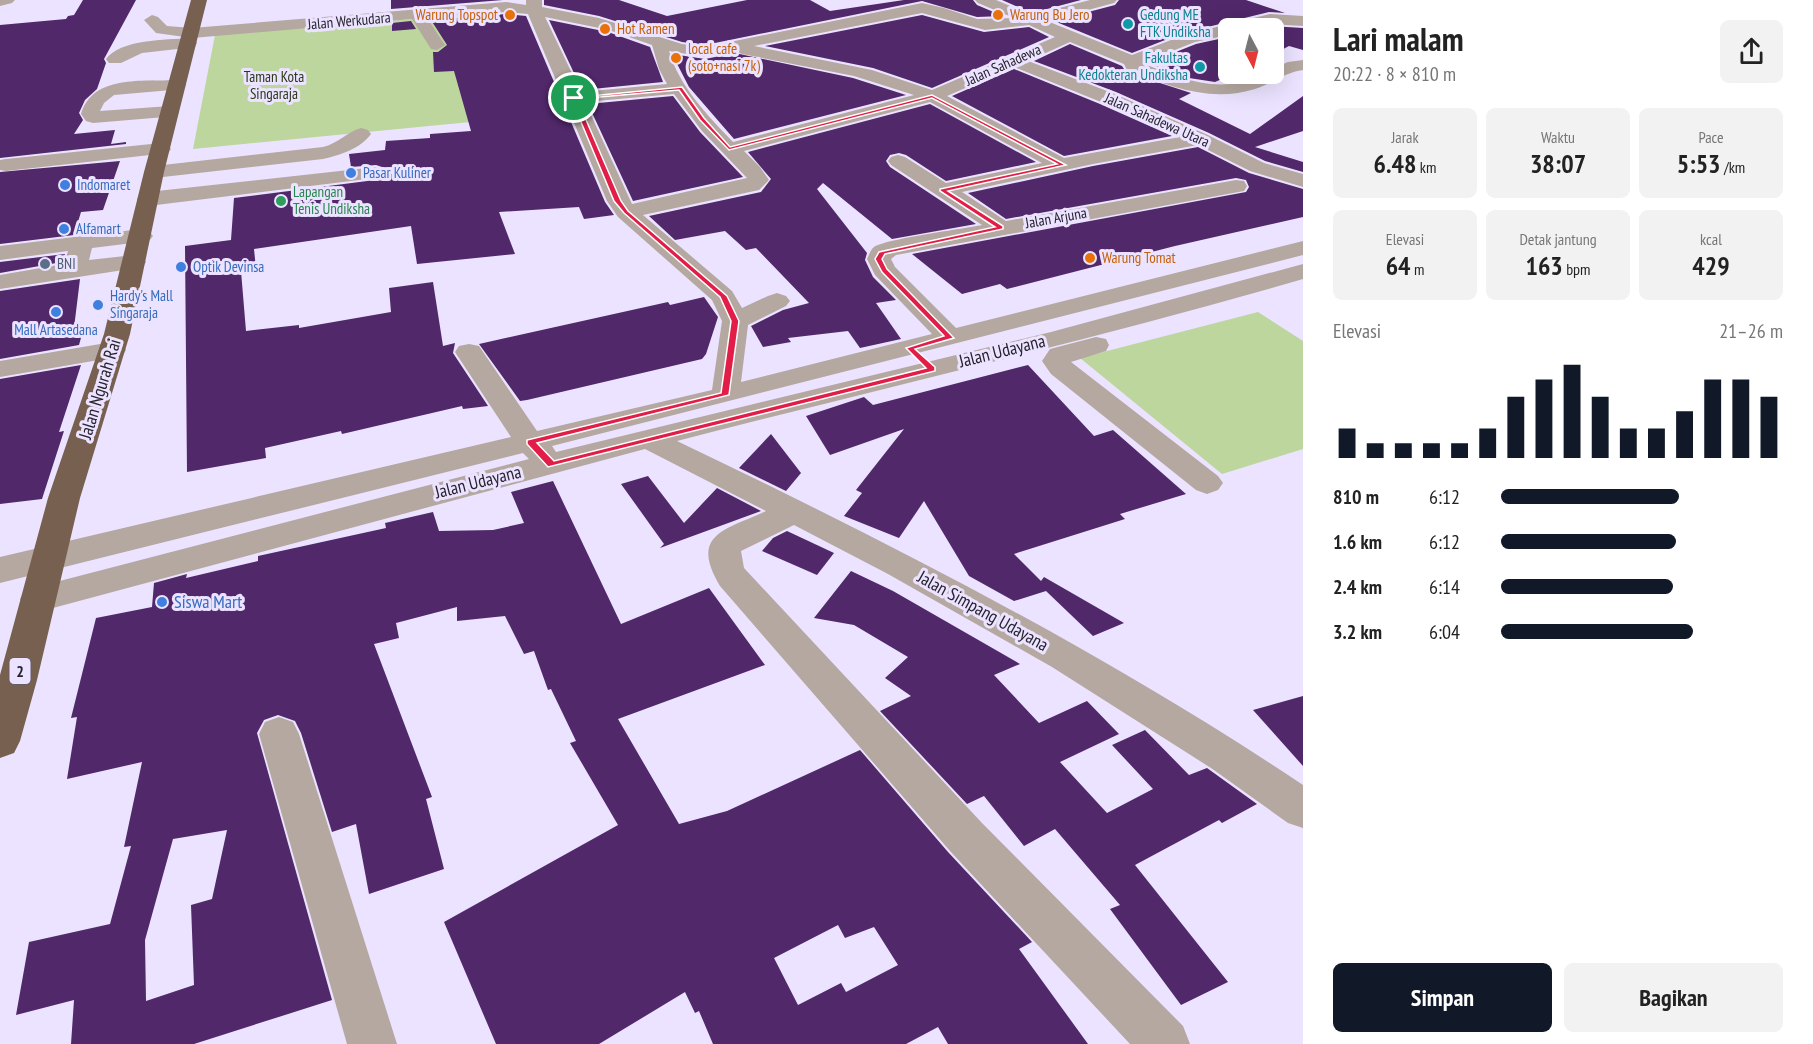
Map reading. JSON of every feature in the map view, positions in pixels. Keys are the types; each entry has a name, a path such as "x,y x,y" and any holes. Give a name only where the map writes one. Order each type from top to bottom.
{"highway":[{"name":"Jalan Ngurah Rai","path":"0,741 18,680 64,498 112,350 199,0"}],"street":[{"path":"0,1 7,0"},
{"path":"433,0 449,12"},
{"name":"Jalan Sahadewa","path":"729,149 932,96 1064,39 1061,32 983,0"},
{"path":"533,3 626,30 687,51 720,49 922,9 953,14 984,25 1031,19 1082,2 1109,0"},
{"path":"533,3 614,193 626,212 723,296 735,321 724,395"},
{"name":"Jalan Werkudara","path":"191,38 533,3"},
{"path":"417,15 436,45"},
{"path":"152,20 162,30 191,38"},
{"path":"1284,20 1303,21"},
{"path":"1061,32 1132,61 1190,38 1218,32"},
{"path":"782,58 825,46 792,33"},
{"path":"177,84 125,85 107,80 107,74 122,52 191,38"},
{"path":"626,212 751,185 758,180 755,173 702,119 660,55 659,41"},
{"path":"720,49 867,73 932,96 1062,165"},
{"path":"720,49 787,76"},
{"name":"Jalan Sahadewa Utara","path":"1011,60 1088,90 1201,139 1257,167 1303,181"},
{"path":"1132,61 1133,66 1149,72 1201,88 1222,90 1240,88 1294,66 1303,65"},
{"path":"163,140 100,117 93,117 90,114 93,103 102,93 110,90 177,84"},
{"path":"574,98 681,88"},
{"path":"82,134 98,129 163,140 323,153 337,150 360,134"},
{"path":"943,190 1093,158 1201,139"},
{"path":"6,165 163,140"},
{"path":"898,161 1000,228"},
{"path":"148,199 376,173"},
{"name":"Jalan Arjuna","path":"950,338 884,270 879,259 882,252 1000,228 1236,186"},
{"path":"0,253 141,236"},
{"path":"78,269 76,264 82,242"},
{"name":"Jalan Udayana","path":"38,599 474,482 541,453 724,395 1303,248"},
{"path":"0,282 134,262"},
{"name":"Jalan Udayana","path":"0,570 541,453 648,439 932,369 1229,301 1303,271"},
{"path":"1191,277 1229,301"},
{"path":"1207,483 1061,368 1056,361 1060,355 1229,301 1303,289"},
{"path":"735,321 777,301"},
{"path":"910,348 932,369"},
{"path":"0,369 112,350"},
{"path":"469,352 541,453"},
{"name":"Jalan Simpang Udayana","path":"648,439 795,510 1016,628 1235,760 1303,809"},
{"path":"795,510 727,544 723,550 725,567 966,837 1165,1044"},
{"path":"279,734 372,1044"}],"green space":[{"name":"Taman Kota Singaraja","path":"464,15 501,119 193,149 215,35"},
{"path":"1258,312 1303,341 1303,449 1222,474 1080,358"}],"building":[{"path":"83,0 136,0 104,59 106,63 97,89 85,100 79,113 83,120 74,134 115,130 111,144 126,142 126,144 0,158 0,25 66,19 74,15"},
{"path":"391,0 503,0 391,9"},
{"path":"544,0 619,0 667,16 747,0 810,0 830,11 904,0 973,0 977,5 1003,16 977,17 922,1 705,45 682,42 599,16 544,5"},
{"path":"1002,0 1081,0 1032,13"},
{"path":"1119,0 1246,0 1285,13 1269,12 1244,18 1218,18 1218,24 1183,33 1132,53 1054,21 1115,5"},
{"path":"506,14 526,16 605,202 614,215 584,219 579,207 499,212 515,254 417,264 411,226 254,249 256,269 241,271 246,331 299,325 299,328 391,312 389,288 433,282 443,346 455,343 453,353 488,406 463,409 462,406 342,434 341,431 265,448 266,458 187,472 185,246 231,240 234,198 383,179 388,173 385,168 376,165 351,167 349,154 385,150 386,141 430,138 430,134 471,131 454,71 434,72 433,52 438,52 447,45 431,20"},
{"path":"922,15 984,32 1029,27 1049,37 932,88 873,68 765,46"},
{"path":"549,20 608,32 650,47 663,82 582,90"},
{"path":"411,21 416,29 392,31 392,23"},
{"path":"1284,27 1303,28 1303,50 1289,46 1284,49"},
{"name":"Fakultas Kedokteran Undiksha","path":"1218,39 1218,81 1189,78 1148,63 1196,44"},
{"path":"1070,44 1122,66 1126,72 1191,93 1179,99 1250,134 1303,96 1303,131 1255,147 1303,162 1303,172 1265,161 1209,133 1116,92 1034,61"},
{"path":"735,53 853,78 906,95 734,139 689,87 672,54 705,59"},
{"path":"1014,69 1172,136 1064,156 952,96"},
{"path":"673,96 700,132 743,177 633,201 588,104"},
{"path":"930,104 1036,162 946,181 906,155 899,153 890,155 886,161 890,167 976,224 892,239 823,183 817,189 867,253 865,260 873,277 896,300 876,303 901,339 860,348 848,331 788,338 791,342 763,347 751,326 783,310 809,303 756,248 746,250 725,231 675,240 649,216 761,192 771,179 748,152"},
{"path":"1198,147 1249,173 1303,189 1303,217 1175,246 1007,289 1000,284 962,294 912,254 1246,192 1249,187 1246,180 1236,178 1006,219 968,193 1093,166"},
{"path":"120,161 103,210 81,212 74,235 0,244 0,172"},
{"path":"65,254 62,262 0,273 0,262"},
{"path":"80,279 74,328 84,327 79,345 0,359 0,291"},
{"path":"704,297 718,317 706,354 702,359 527,400 520,401 479,344 668,302 670,305"},
{"path":"81,365 59,432 64,431 42,499 0,504 0,379"},
{"path":"1028,365 1094,436 1113,430 1186,494 1120,514 1125,519 1014,554 1041,581 1044,577 1124,623 1093,636 1046,591 1014,601 969,576 924,501 899,538 844,516 862,493 856,490 904,429 830,455 806,416 864,397 873,405"},
{"path":"771,434 801,473 786,491 739,468"},
{"path":"648,476 684,523 717,488 761,511 660,548 664,544 621,484"},
{"path":"553,481 621,624 709,588 765,665 618,719 679,824 727,811 860,750 948,852 1032,942 1019,949 1088,1044 948,1044 938,1027 906,1044 713,1044 699,1011 695,1013 685,992 599,1044 496,1044 444,922 618,825 570,743 576,741 551,689 548,690 534,651 524,654 505,616 457,621 457,607 396,623 399,638 374,644 432,797 426,799 444,869 369,894 356,824 332,832 301,733 295,721 278,715 264,720 257,733 332,1000 194,1044 71,1044 74,1000 16,1015 29,942 110,924 131,846 124,847 142,762 67,779 77,717 71,718 96,618 152,607 154,583 187,574 186,578 258,561 258,556 386,528 385,523 433,512 439,531 493,530 524,523 511,492","holes":["227,830 212,899 191,905 194,985 146,1001 145,940 173,839","838,925 845,938 874,927 898,965 846,992 841,983 798,1005 774,958"]},
{"path":"787,531 834,553 817,575 762,551 773,538"},
{"path":"851,571 893,591 1020,664 994,675 1039,723 1087,701 1119,734 1060,762 1107,813 1153,789 1112,745 1145,730 1189,775 1207,768 1257,804 1222,823 1219,820 1135,865 1228,982 1181,1005 1110,909 1120,905 1055,829 1024,846 984,796 967,804 880,711 911,696 885,678 908,657 854,625 814,618"},
{"path":"1303,696 1303,766 1253,710"}],"place":[{"name":"Warung Topspot","path":"510,15"},
{"name":"Warung Bu Jero","path":"998,15"},
{"name":"Gedung ME FTK Undiksha","path":"1128,24"},
{"name":"Hot Ramen","path":"605,29"},
{"name":"local cafe (soto+nasi 7k)","path":"676,58"},
{"name":"Fakultas Kedokteran Undiksha","path":"1200,67"},
{"name":"Pasar Kuliner","path":"351,173"},
{"name":"Indomaret","path":"65,185"},
{"name":"Lapangan Tenis Undiksha","path":"281,201"},
{"name":"Alfamart","path":"64,229"},
{"name":"Warung Tomat","path":"1090,258"},
{"name":"BNI","path":"45,264"},
{"name":"Optik Devinsa","path":"181,267"},
{"name":"Hardy's Mall Singaraja","path":"98,305"},
{"name":"Mall Artasedana","path":"56,312"},
{"name":"Siswa Mart","path":"162,602"}],"route":[{"path":"681,88 702,119 729,149 932,96 1062,165 943,190 1000,228 882,252 879,259 884,270 950,338 910,348 932,369 552,464 530,442 724,395 735,321 723,296 626,212 618,201 574,98 681,88"}]}
